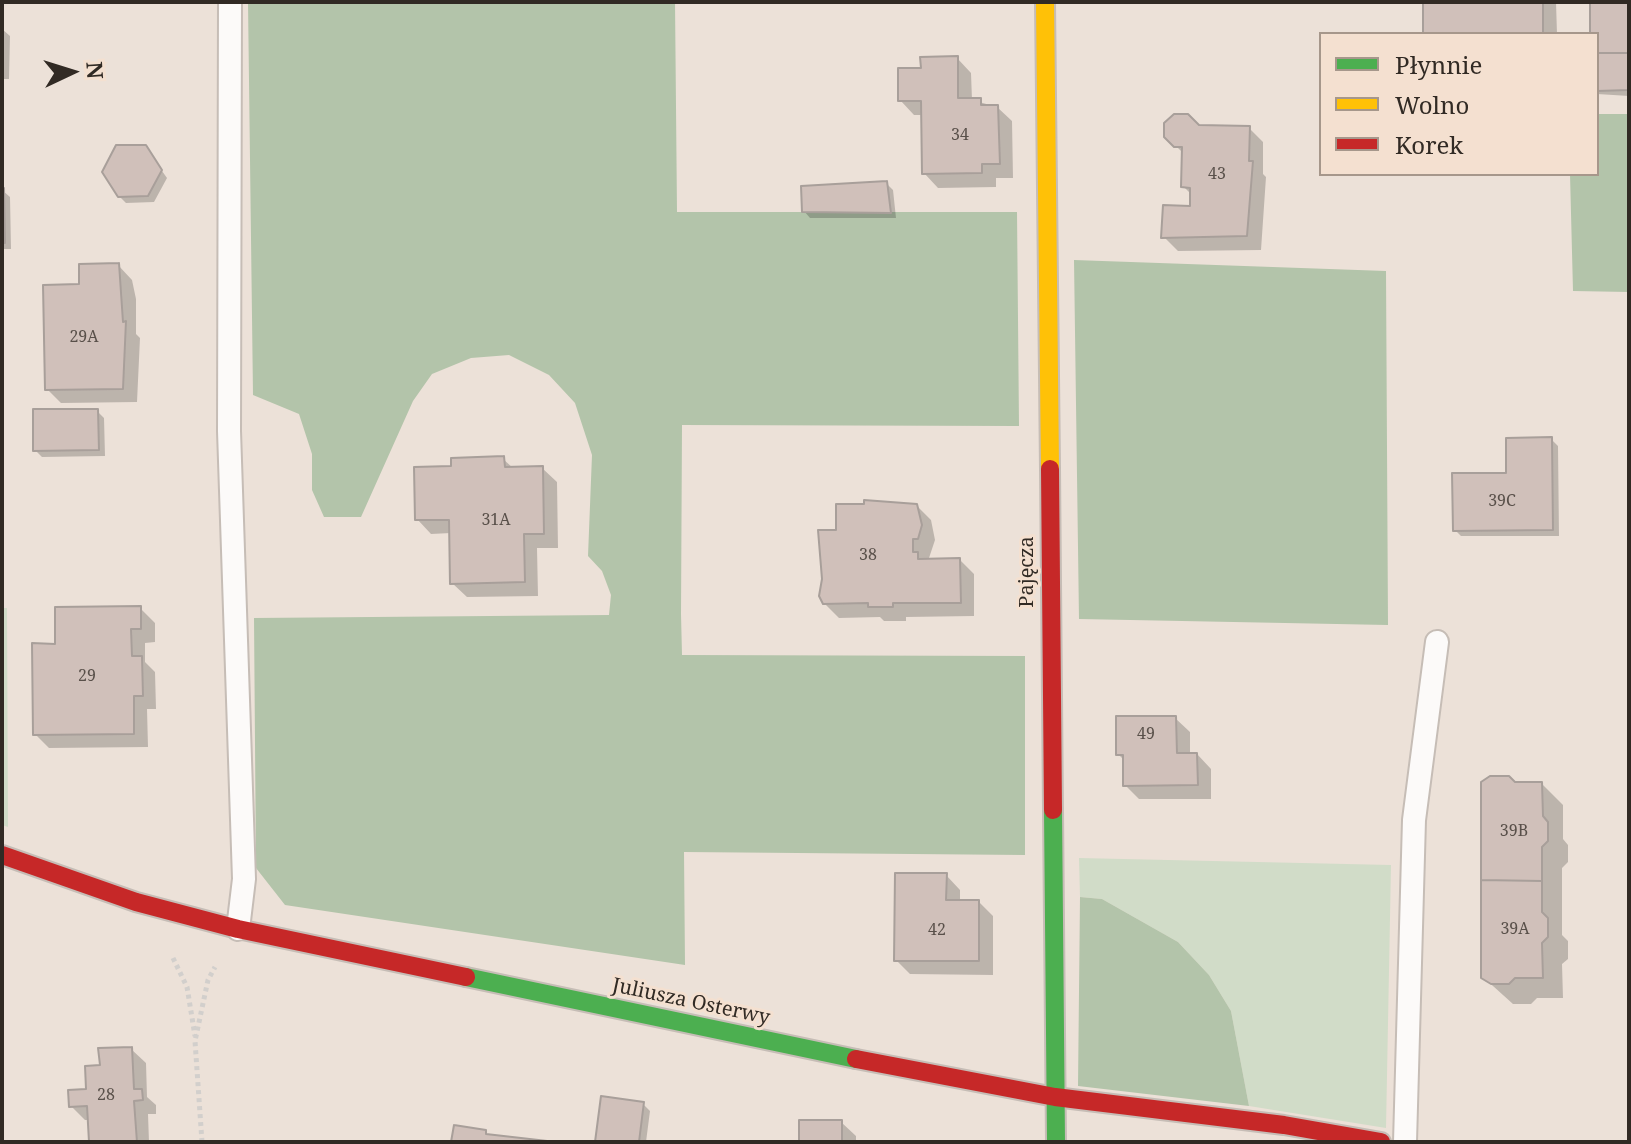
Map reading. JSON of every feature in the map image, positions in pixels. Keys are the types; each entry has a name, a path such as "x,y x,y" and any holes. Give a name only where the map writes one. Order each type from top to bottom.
{"street":[{"name":"Pajęcza","path":"1045,2 1056,1142"},
{"name":"Juliusza Osterwy","path":"2,855 136,902 238,929 805,1049 1055,1097 1284,1125 1381,1142"}],"lane":[{"path":"230,2 229,431 244,879 238,929"},
{"path":"1405,1142 1414,820 1437,642"}],"path":[{"path":"195,1041 208,980 238,929"},
{"path":"170,951 187,987 195,1041 202,1142"}],"green space":[{"path":"248,2 675,2 677,212 1017,212 1019,426 682,425 681,614 682,655 1025,656 1025,855 684,852 685,965 285,905 256,868 254,618 609,615 611,595 602,571 588,556 592,455 575,403 549,375 509,355 471,358 432,374 413,401 361,517 324,517 312,490 312,454 299,414 253,395"},
{"path":"1599,114 1629,114 1629,292 1573,291 1570,176 1599,176"},
{"path":"1074,260 1386,271 1388,625 1079,619"},
{"path":"2,608 7,608 8,827 2,825"},
{"path":"1079,858 1391,865 1386,1128 1249,1106 1231,1011 1209,975 1178,942 1102,899 1080,897"},
{"path":"1080,897 1102,899 1178,942 1209,975 1231,1011 1249,1106 1078,1086"}],"building":[{"path":"1423,2 1543,2 1543,32 1423,32"},
{"path":"1590,2 1629,2 1629,53 1599,53 1599,32 1590,32"},
{"path":"1599,53 1629,53 1629,90 1599,91"},
{"path":"958,56 958,98 981,98 981,105 998,105 1000,164 982,164 982,173 922,174 921,101 898,101 898,68 921,68 920,57"},
{"path":"1174,114 1188,114 1199,125 1250,126 1249,161 1253,161 1247,236 1161,238 1163,205 1190,206 1190,188 1181,187 1182,147 1174,147 1164,137 1164,123"},
{"path":"116,145 146,145 162,170 148,196 118,197 102,172"},
{"path":"887,181 891,213 802,212 801,186"},
{"path":"4,188 5,243 2,243"},
{"path":"119,263 123,322 126,321 123,389 45,390 43,285 79,284 79,264"},
{"path":"33,409 98,409 99,450 33,451"},
{"path":"1552,437 1553,530 1453,531 1452,473 1506,473 1506,438"},
{"path":"504,456 505,467 543,466 544,534 524,534 525,582 450,584 449,520 415,520 414,467 451,466 451,458"},
{"path":"864,500 917,504 922,525 918,539 913,539 913,552 918,552 918,559 960,558 961,603 893,603 893,607 868,607 868,603 823,604 819,596 822,579 818,530 836,530 836,504 864,504"},
{"path":"141,606 141,629 131,629 132,656 142,656 143,696 134,696 134,734 33,735 32,643 55,644 55,607"},
{"path":"1116,716 1176,716 1177,753 1197,753 1198,785 1123,786 1123,755 1116,755"},
{"path":"1490,776 1509,776 1515,782 1542,782 1543,816 1548,822 1548,841 1542,847 1542,881 1481,880 1481,782"},
{"path":"895,873 947,873 946,900 979,900 979,961 894,961"},
{"path":"1481,880 1542,881 1542,912 1548,918 1548,937 1542,943 1543,978 1515,978 1509,984 1491,984 1481,978"},
{"path":"132,1047 134,1089 142,1089 143,1100 134,1101 137,1142 89,1142 87,1106 69,1107 68,1090 86,1089 85,1066 100,1065 98,1048"},
{"path":"601,1096 644,1102 639,1142 595,1142"},
{"path":"799,1120 842,1120 842,1142 799,1142"},
{"path":"454,1125 486,1130 486,1134 556,1142 451,1142"}],"traffic: fast":[{"path":"1053,810 1056,1142"},
{"path":"466,977 856,1059"}],"traffic: slow":[{"path":"1045,2 1050,469"}],"traffic: jam":[{"path":"1050,469 1053,810"},
{"path":"2,855 136,902 238,929 466,977"},
{"path":"856,1059 1055,1097 1284,1125 1381,1142"}]}
